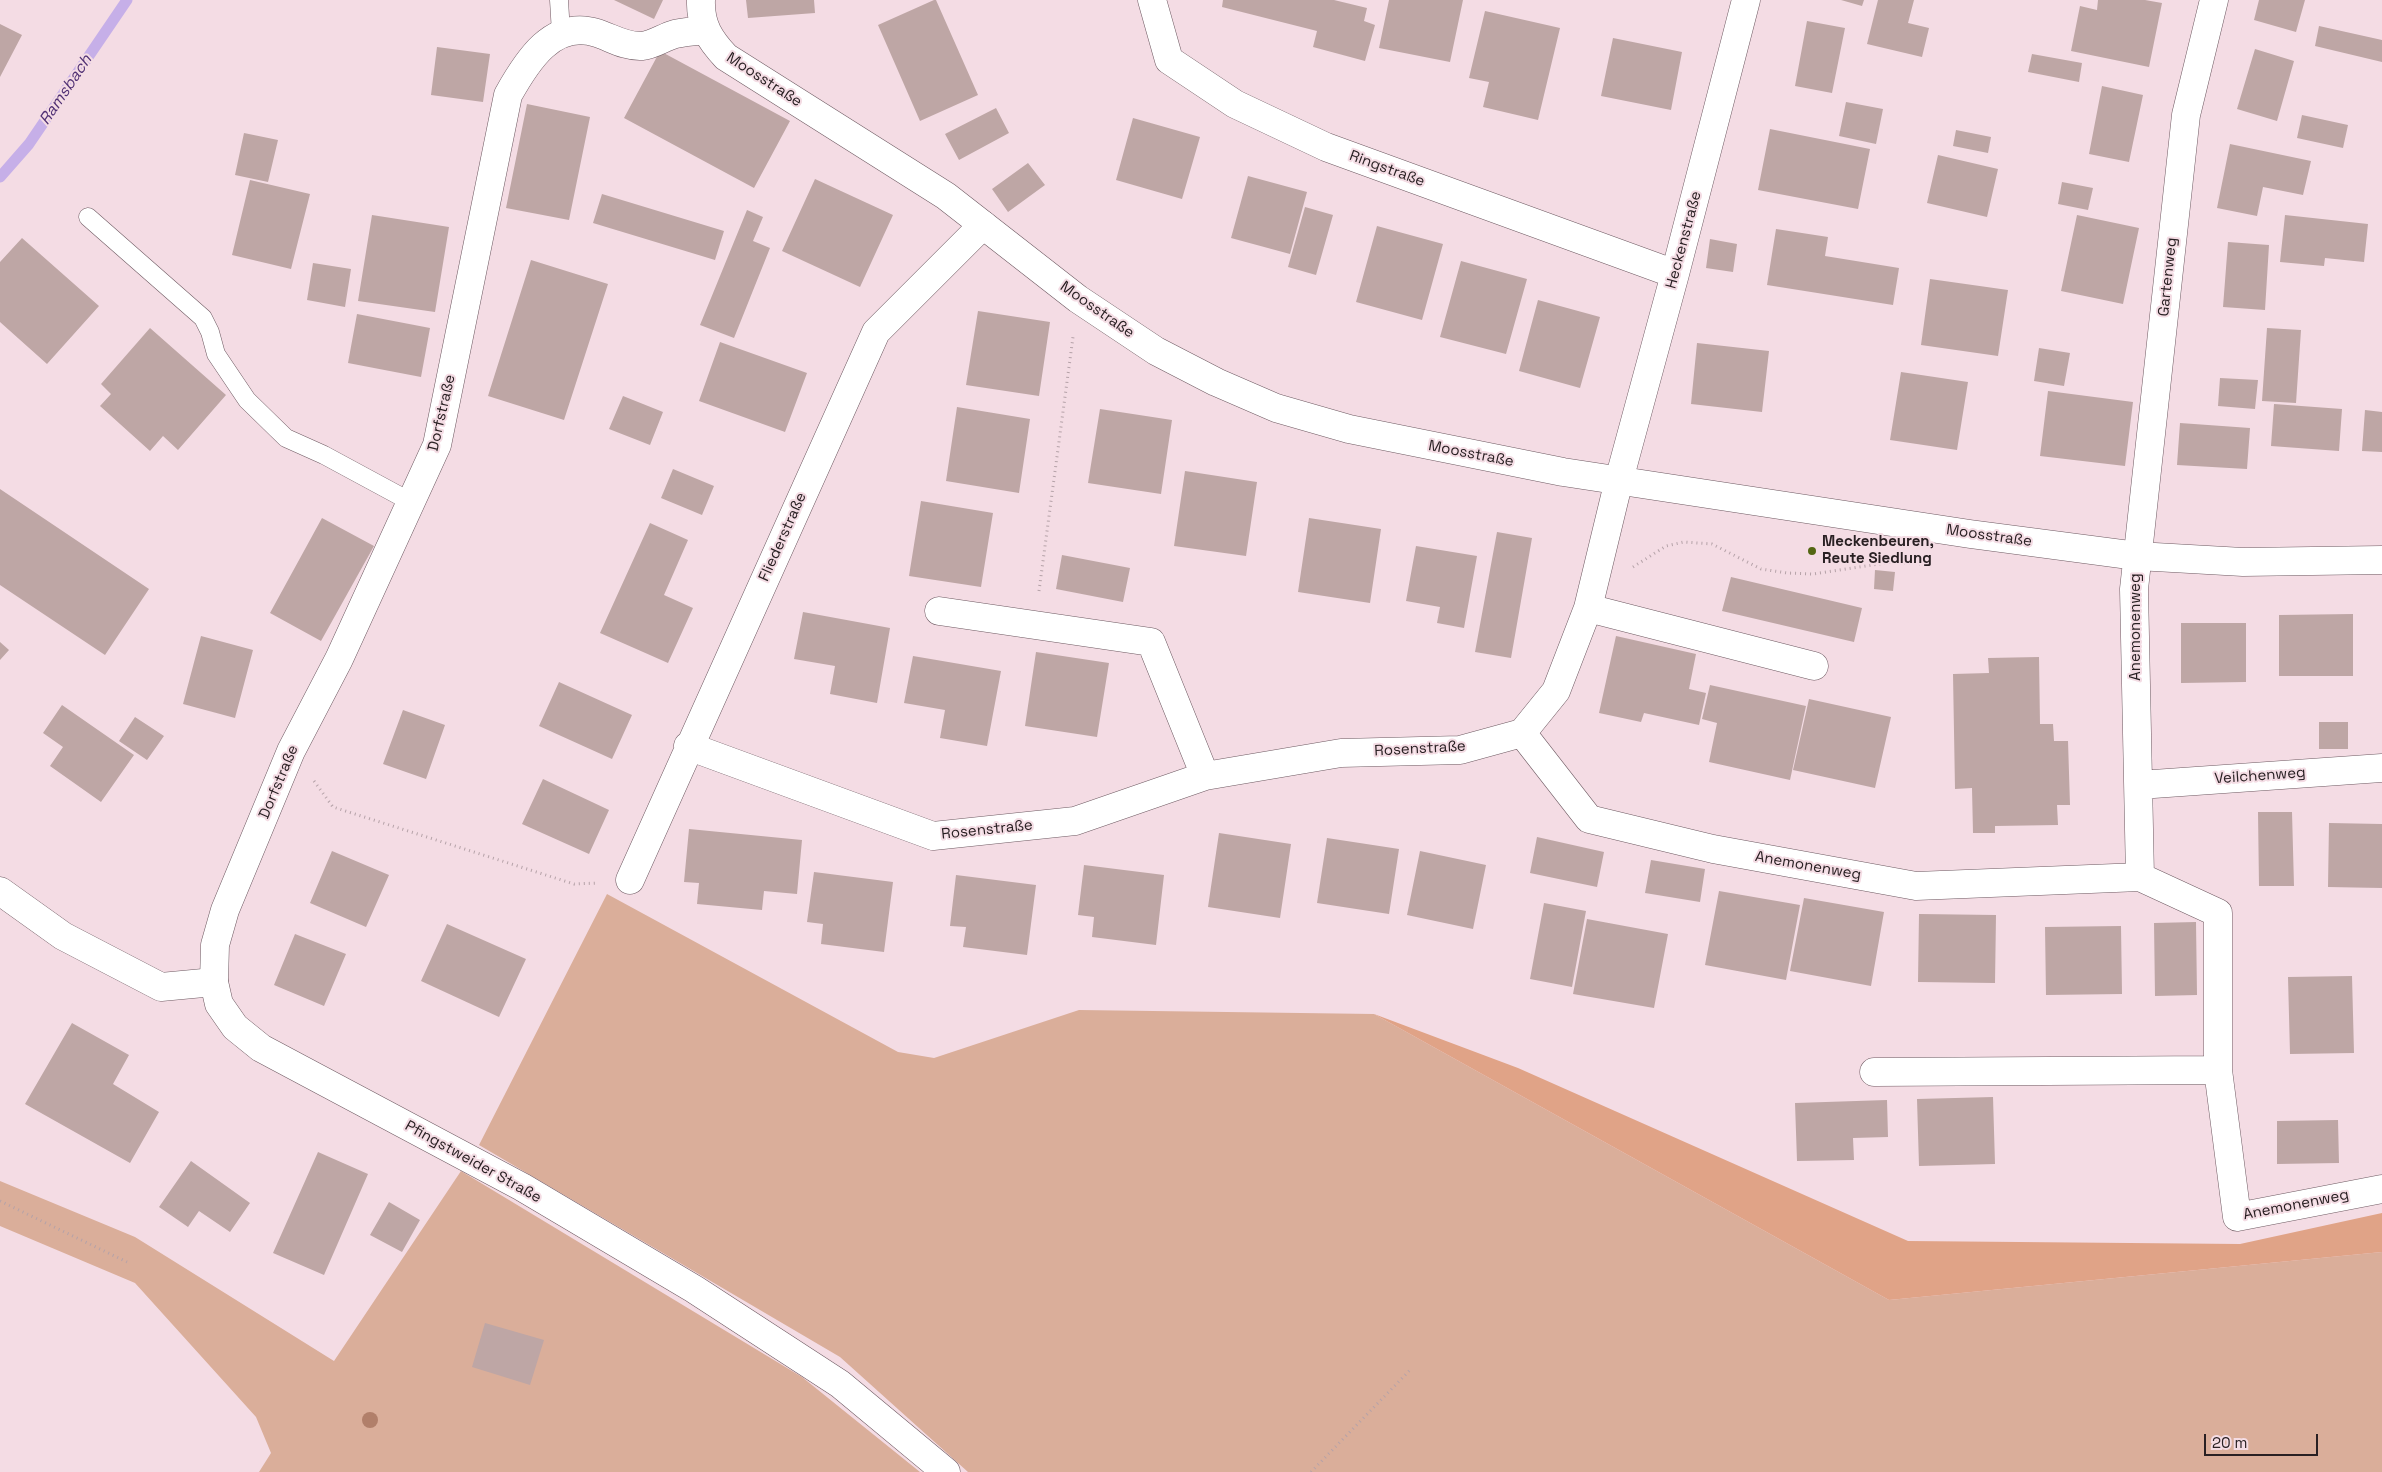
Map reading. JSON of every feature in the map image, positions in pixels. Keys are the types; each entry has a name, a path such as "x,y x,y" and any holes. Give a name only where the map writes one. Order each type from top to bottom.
{"street":[{"name":"Moosstraße","path":"701,0 705,30 711,41 726,57 946,196 1078,299 1156,351 1216,382 1276,408 1349,429 1450,451 1806,510 2137,556 2243,562 2382,560"},
{"name":"Ringstraße","path":"1152,0 1169,60 1235,104 1326,147 1675,274"},
{"name":"Heckenstraße","path":"1619,480 1746,0"},
{"name":"Gartenweg","path":"2137,556 2186,116 2214,0"},
{"path":"560,33 578,29 597,33 624,44 642,46 675,34 705,30"},
{"name":"Dorfstraße","path":"214,982 215,945 225,910 292,751 339,659 437,445 508,94 524,67 560,33"},
{"name":"Fliederstraße","path":"630,880 688,746 876,332 983,225"},
{"path":"1522,733 1556,691 1590,600 1619,480"},
{"name":"Anemonenweg","path":"2137,556 2134,590 2140,877"},
{"path":"1590,600 1814,666"},
{"path":"939,611 1150,642 1205,776"},
{"name":"Anemonenweg","path":"1522,733 1589,820 1714,849 1916,886 2140,877 2218,913 2218,1070 2236,1217 2382,1188"},
{"name":"Rosenstraße","path":"688,746 933,836 1075,821 1205,776 1341,753 1460,750 1522,733"},
{"name":"Veilchenweg","path":"2139,784 2382,768"},
{"path":"0,891 63,936 142,979 162,987 214,982"},
{"name":"Pfingstweider Straße","path":"214,982 219,1004 235,1027 261,1048 522,1187 694,1289 840,1384 946,1472"},
{"path":"1874,1072 2218,1070"}],"lane":[{"path":"559,0 560,33"},
{"path":"88,217 203,318 210,332 216,354 236,384 263,417 286,438 324,455 411,502"}],"path":[{"path":"1034,625 1078,299"},
{"path":"1590,600 1666,546 1684,542 1712,544 1761,569 1787,573 1813,574 1892,562 1929,564"},
{"path":"292,751 333,807 574,884 630,880"},
{"path":"0,1202 127,1262"},
{"path":"1311,1472 1411,1369"}],"shaded area":[{"path":"607,894 898,1052 934,1058 1079,1010 1374,1014 1889,1300 2382,1252 2382,1472 968,1472 840,1357 479,1145"},
{"path":"1374,1014 1518,1068 1908,1241 2240,1244 2382,1213 2382,1252 1889,1300"},
{"path":"461,1171 802,1377 920,1472 259,1472 271,1453 256,1417 135,1283 0,1226 0,1181 135,1237 334,1361"}],"building":[{"path":"614,0 663,0 654,19"},
{"path":"746,0 814,0 815,13 748,18"},
{"path":"936,0 978,95 920,121 878,25"},
{"path":"1223,0 1334,0 1367,8 1364,21 1375,25 1365,61 1313,47 1317,31 1222,7"},
{"path":"1389,0 1463,0 1450,62 1379,48"},
{"path":"1841,0 1864,0 1862,6"},
{"path":"1878,0 1914,0 1908,23 1929,28 1922,57 1867,44"},
{"path":"2098,0 2145,0 2162,3 2149,67 2071,51 2080,6 2097,10"},
{"path":"2259,0 2305,0 2296,32 2254,20"},
{"path":"1485,11 1560,28 1538,120 1483,107 1489,82 1469,78"},
{"path":"1807,21 1845,28 1832,93 1795,86"},
{"path":"0,24 22,35 0,77"},
{"path":"2319,26 2382,40 2382,62 2315,46"},
{"path":"1613,38 1682,52 1671,110 1601,96"},
{"path":"437,47 490,54 483,102 431,95"},
{"path":"2255,49 2294,61 2277,121 2237,109"},
{"path":"660,51 790,121 754,188 624,118"},
{"path":"2032,54 2082,63 2079,82 2028,72"},
{"path":"2102,86 2143,95 2129,162 2089,154"},
{"path":"1846,102 1883,109 1876,144 1839,136"},
{"path":"527,104 590,117 569,220 506,208"},
{"path":"996,108 1009,133 959,160 945,134"},
{"path":"2302,115 2348,125 2343,148 2297,138"},
{"path":"1133,118 1200,137 1182,199 1116,180"},
{"path":"1770,129 1870,149 1858,209 1758,190"},
{"path":"1956,130 1991,137 1988,153 1953,146"},
{"path":"244,133 278,140 268,182 235,175"},
{"path":"2230,144 2311,161 2303,195 2263,187 2257,216 2217,208"},
{"path":"1938,155 1998,169 1987,217 1927,203"},
{"path":"1028,163 1045,185 1008,212 992,189"},
{"path":"1248,176 1307,192 1290,254 1231,238"},
{"path":"815,179 893,215 860,287 782,251"},
{"path":"250,180 310,194 291,269 232,255"},
{"path":"2062,182 2093,188 2088,210 2058,204"},
{"path":"602,194 724,231 715,260 593,223"},
{"path":"1305,207 1333,215 1316,275 1288,267"},
{"path":"747,210 763,217 753,241 770,248 734,338 700,325"},
{"path":"372,215 449,227 435,312 358,301"},
{"path":"2077,215 2139,228 2123,304 2061,291"},
{"path":"2285,215 2368,224 2364,262 2325,258 2324,266 2280,262"},
{"path":"1377,226 1443,244 1422,320 1356,302"},
{"path":"1776,229 1828,237 1825,256 1899,268 1893,305 1767,285"},
{"path":"22,238 99,306 47,364 0,322 0,262"},
{"path":"1710,239 1737,244 1733,272 1706,268"},
{"path":"2228,242 2269,245 2265,310 2223,307"},
{"path":"531,260 608,284 564,420 488,396"},
{"path":"1461,261 1527,279 1506,354 1440,337"},
{"path":"313,263 351,269 345,307 307,300"},
{"path":"1930,279 2008,290 1998,356 1921,345"},
{"path":"1538,300 1600,317 1580,388 1519,371"},
{"path":"978,311 1050,322 1039,396 966,385"},
{"path":"357,314 430,328 421,377 348,363"},
{"path":"150,328 226,395 178,450 163,436 150,451 100,406 111,394 101,384"},
{"path":"2267,328 2301,330 2296,403 2262,401"},
{"path":"720,342 807,373 785,432 699,401"},
{"path":"1697,343 1769,351 1762,412 1691,404"},
{"path":"2039,348 2070,353 2064,386 2034,381"},
{"path":"1901,372 1968,382 1957,450 1890,440"},
{"path":"2220,378 2258,380 2255,409 2218,406"},
{"path":"2048,391 2133,402 2125,466 2040,456"},
{"path":"623,396 663,412 650,445 609,429"},
{"path":"2274,404 2342,409 2339,451 2271,446"},
{"path":"957,407 1030,419 1019,493 946,481"},
{"path":"1100,409 1172,420 1161,494 1088,483"},
{"path":"2365,410 2382,412 2382,452 2362,451"},
{"path":"2180,423 2250,428 2247,469 2177,465"},
{"path":"673,469 714,486 702,515 661,498"},
{"path":"1185,471 1257,482 1246,556 1174,546"},
{"path":"0,489 149,589 105,655 0,585"},
{"path":"921,501 993,513 981,587 909,576"},
{"path":"322,518 374,546 321,641 270,613"},
{"path":"1309,518 1381,529 1370,603 1298,592"},
{"path":"650,523 688,540 664,595 693,608 668,663 600,633"},
{"path":"1497,532 1532,538 1511,658 1475,652"},
{"path":"1416,546 1477,556 1464,628 1437,623 1440,607 1406,601"},
{"path":"1062,555 1130,568 1123,602 1056,589"},
{"path":"1875,570 1895,572 1893,591 1874,589"},
{"path":"1731,577 1862,608 1854,642 1722,611"},
{"path":"803,612 890,628 877,703 830,694 835,666 794,659"},
{"path":"2353,614 2353,676 2279,676 2279,615"},
{"path":"2181,623 2246,623 2246,682 2181,683"},
{"path":"201,636 253,650 235,718 183,704"},
{"path":"1616,636 1696,654 1689,689 1706,693 1699,725 1644,713 1641,722 1599,713"},
{"path":"0,642 9,650 0,660"},
{"path":"1036,652 1109,663 1097,737 1025,726"},
{"path":"913,656 1001,671 987,746 940,738 945,710 904,703"},
{"path":"2039,657 2040,724 2053,724 2054,741 2068,741 2070,805 2057,805 2058,825 1995,826 1995,833 1973,833 1972,788 1955,789 1953,674 1989,673 1988,658"},
{"path":"559,682 632,715 612,759 539,726"},
{"path":"1710,685 1806,706 1790,780 1709,762 1717,723 1702,719"},
{"path":"1809,699 1891,717 1875,788 1793,770"},
{"path":"62,705 134,755 101,802 50,766 63,747 43,733"},
{"path":"403,710 445,725 426,779 383,764"},
{"path":"135,717 164,736 147,760 119,741"},
{"path":"2319,722 2348,722 2348,749 2319,749"},
{"path":"543,779 609,810 589,854 522,824"},
{"path":"2258,812 2292,812 2294,886 2259,886"},
{"path":"2329,823 2382,824 2382,888 2328,887"},
{"path":"689,829 802,840 797,894 764,891 762,910 697,904 699,883 684,882"},
{"path":"1219,833 1291,844 1280,918 1208,907"},
{"path":"1537,837 1604,852 1597,887 1530,873"},
{"path":"1327,838 1399,849 1389,914 1317,903"},
{"path":"332,851 389,875 366,927 310,903"},
{"path":"1420,851 1486,865 1473,929 1407,915"},
{"path":"1651,860 1705,869 1700,902 1645,893"},
{"path":"1084,865 1164,875 1156,945 1092,937 1094,917 1078,915"},
{"path":"814,872 893,882 884,952 821,944 823,924 807,922"},
{"path":"956,875 1036,885 1027,955 963,947 966,927 950,926"},
{"path":"1719,891 1800,905 1786,980 1705,965"},
{"path":"1804,898 1884,912 1871,986 1790,971"},
{"path":"1544,903 1586,911 1572,987 1530,979"},
{"path":"1919,914 1996,915 1995,983 1918,982"},
{"path":"1587,919 1668,934 1654,1008 1573,994"},
{"path":"2196,922 2197,995 2155,996 2154,923"},
{"path":"447,924 526,959 499,1017 421,981"},
{"path":"2121,926 2122,994 2046,995 2045,927"},
{"path":"295,934 346,954 324,1006 274,985"},
{"path":"2352,976 2354,1053 2290,1054 2288,977"},
{"path":"72,1023 129,1055 113,1084 159,1112 130,1163 25,1104"},
{"path":"1993,1097 1995,1164 1919,1166 1917,1099"},
{"path":"1887,1100 1888,1137 1853,1138 1854,1160 1797,1161 1795,1103"},
{"path":"2338,1120 2339,1163 2277,1164 2277,1121"},
{"path":"318,1152 368,1174 324,1275 273,1253"},
{"path":"191,1161 250,1203 230,1232 199,1211 188,1227 159,1207"},
{"path":"389,1202 420,1220 402,1252 370,1235"},
{"path":"485,1323 544,1340 530,1385 472,1367"}],"waterway":[{"name":"Ramsbach","path":"0,177 29,144 127,0"}],"place":[{"name":"Meckenbeuren, Reute Siedlung","path":"1812,551"}]}
